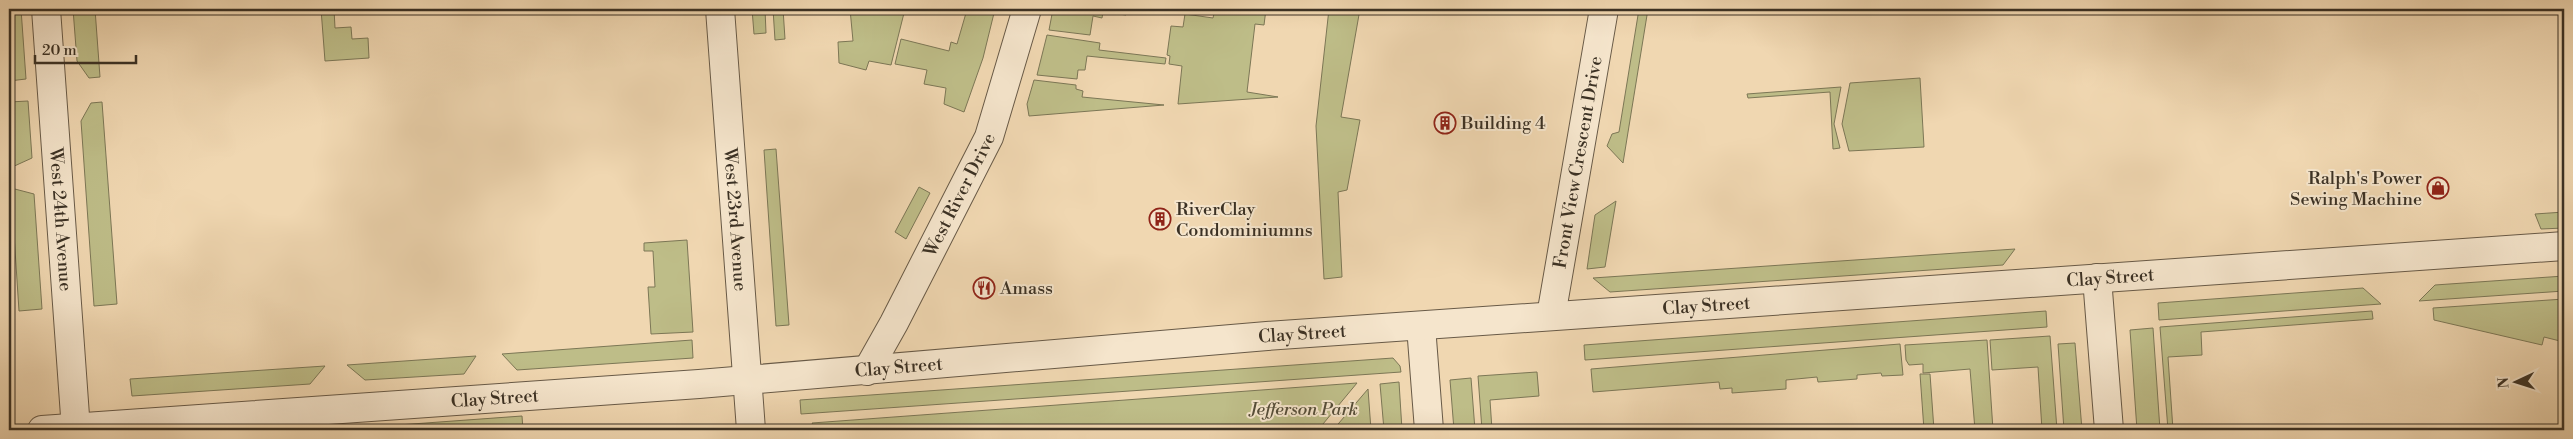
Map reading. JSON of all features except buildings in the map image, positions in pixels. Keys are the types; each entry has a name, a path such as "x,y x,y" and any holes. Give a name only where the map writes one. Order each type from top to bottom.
{"street":[{"name":"West 24th Avenue","path":"46,9 76,429"},
{"name":"West 23rd Avenue","path":"720,9 752,430"},
{"name":"West River Drive","path":"867,371 894,323 989,137 1027,9"},
{"name":"Front View Crescent Drive","path":"1551,316 1604,9"},
{"name":"Clay Street","path":"42,430 867,371 1257,337 2564,246"},
{"path":"2098,278 2109,430"},
{"path":"1421,326 1429,430"}],"green space":[{"path":"9,9 21,9 26,79 9,81"},
{"path":"73,9 95,9 100,77 89,78 77,61"},
{"path":"321,9 334,9 335,28 351,27 352,39 368,38 369,58 325,61"},
{"path":"752,9 765,9 766,33 754,34"},
{"path":"773,9 783,9 785,39 775,40"},
{"path":"850,9 905,9 891,65 869,61 866,70 839,63 838,42 853,41"},
{"path":"960,9 995,9 983,58 964,112 944,104 946,88 924,84 927,70 895,64 901,39 949,51 951,42 957,44 966,13 960,11"},
{"path":"1053,9 1127,9 1126,15 1103,12 1102,18 1093,16 1090,35 1049,30"},
{"path":"1215,9 1266,9 1264,25 1255,24 1247,92 1278,97 1178,104 1182,66 1169,64 1170,56 1167,55 1171,26 1183,27 1185,14 1213,18"},
{"path":"1329,9 1360,9 1341,117 1360,120 1347,190 1338,192 1342,277 1324,279 1316,126"},
{"path":"1639,9 1648,9 1623,163 1607,146 1612,134 1619,132"},
{"path":"1047,35 1100,43 1099,50 1166,58 1165,64 1087,56 1085,70 1078,70 1077,79 1037,75"},
{"path":"1920,78 1924,147 1849,151 1842,124 1850,83"},
{"path":"1034,80 1076,85 1076,89 1083,91 1082,97 1164,105 1029,116 1027,104"},
{"path":"1841,87 1834,124 1840,148 1833,149 1830,92 1748,98 1747,94"},
{"path":"28,101 32,158 10,168 9,102"},
{"path":"102,102 117,304 94,306 81,121 91,103"},
{"path":"776,149 789,325 776,326 764,150"},
{"path":"919,187 930,193 906,239 895,232"},
{"path":"11,188 34,194 42,309 19,311"},
{"path":"1616,201 1605,267 1587,269 1595,215"},
{"path":"2564,212 2564,228 2541,229 2535,214"},
{"path":"687,240 693,332 651,334 648,287 655,287 653,251 644,251 644,243"},
{"path":"2015,249 2003,265 1610,292 1593,278"},
{"path":"2564,276 2564,291 2419,301 2435,285"},
{"path":"2363,288 2381,304 2159,320 2158,303"},
{"path":"2564,299 2564,342 2544,337 2542,345 2434,320 2433,308"},
{"path":"2046,311 2047,327 1585,360 1584,345"},
{"path":"2372,311 2373,319 2201,332 2202,355 2168,357 2173,430 2168,430 2160,327"},
{"path":"2153,328 2160,430 2137,430 2130,330"},
{"path":"2050,336 2057,430 2042,430 2038,367 1992,370 1990,340"},
{"path":"692,340 693,358 517,370 502,354"},
{"path":"1987,340 1993,430 1975,430 1970,369 1923,373 1923,364 1909,365 1906,360 1905,345"},
{"path":"2075,343 2082,430 2064,430 2058,344"},
{"path":"1900,344 1903,375 1882,376 1881,373 1857,375 1857,379 1818,382 1817,377 1786,380 1786,389 1732,393 1732,388 1720,389 1719,382 1593,392 1591,369"},
{"path":"476,356 464,374 365,380 347,365"},
{"name":"Jefferson Park","path":"1393,358 1400,366 1401,372 801,414 800,400"},
{"path":"325,366 310,384 132,396 130,379"},
{"path":"1537,372 1539,396 1490,400 1492,430 1482,430 1478,376"},
{"path":"1920,374 1930,374 1934,430 1924,430"},
{"path":"1471,378 1475,430 1454,430 1450,380"},
{"name":"Jefferson Park","path":"1399,382 1402,430 1384,430 1380,384"},
{"name":"Jefferson Park","path":"1357,383 1318,430 816,430 812,423"},
{"name":"Jefferson Park","path":"1368,389 1371,430 1333,430"},
{"path":"522,416 523,430 357,430 357,428"}],"place":[{"name":"Building 4","path":"1445,123"},
{"name":"Ralph's Power Sewing Machine","path":"2438,188"},
{"name":"RiverClay Condominiumns","path":"1160,219"},
{"name":"Amass","path":"984,288"}]}
